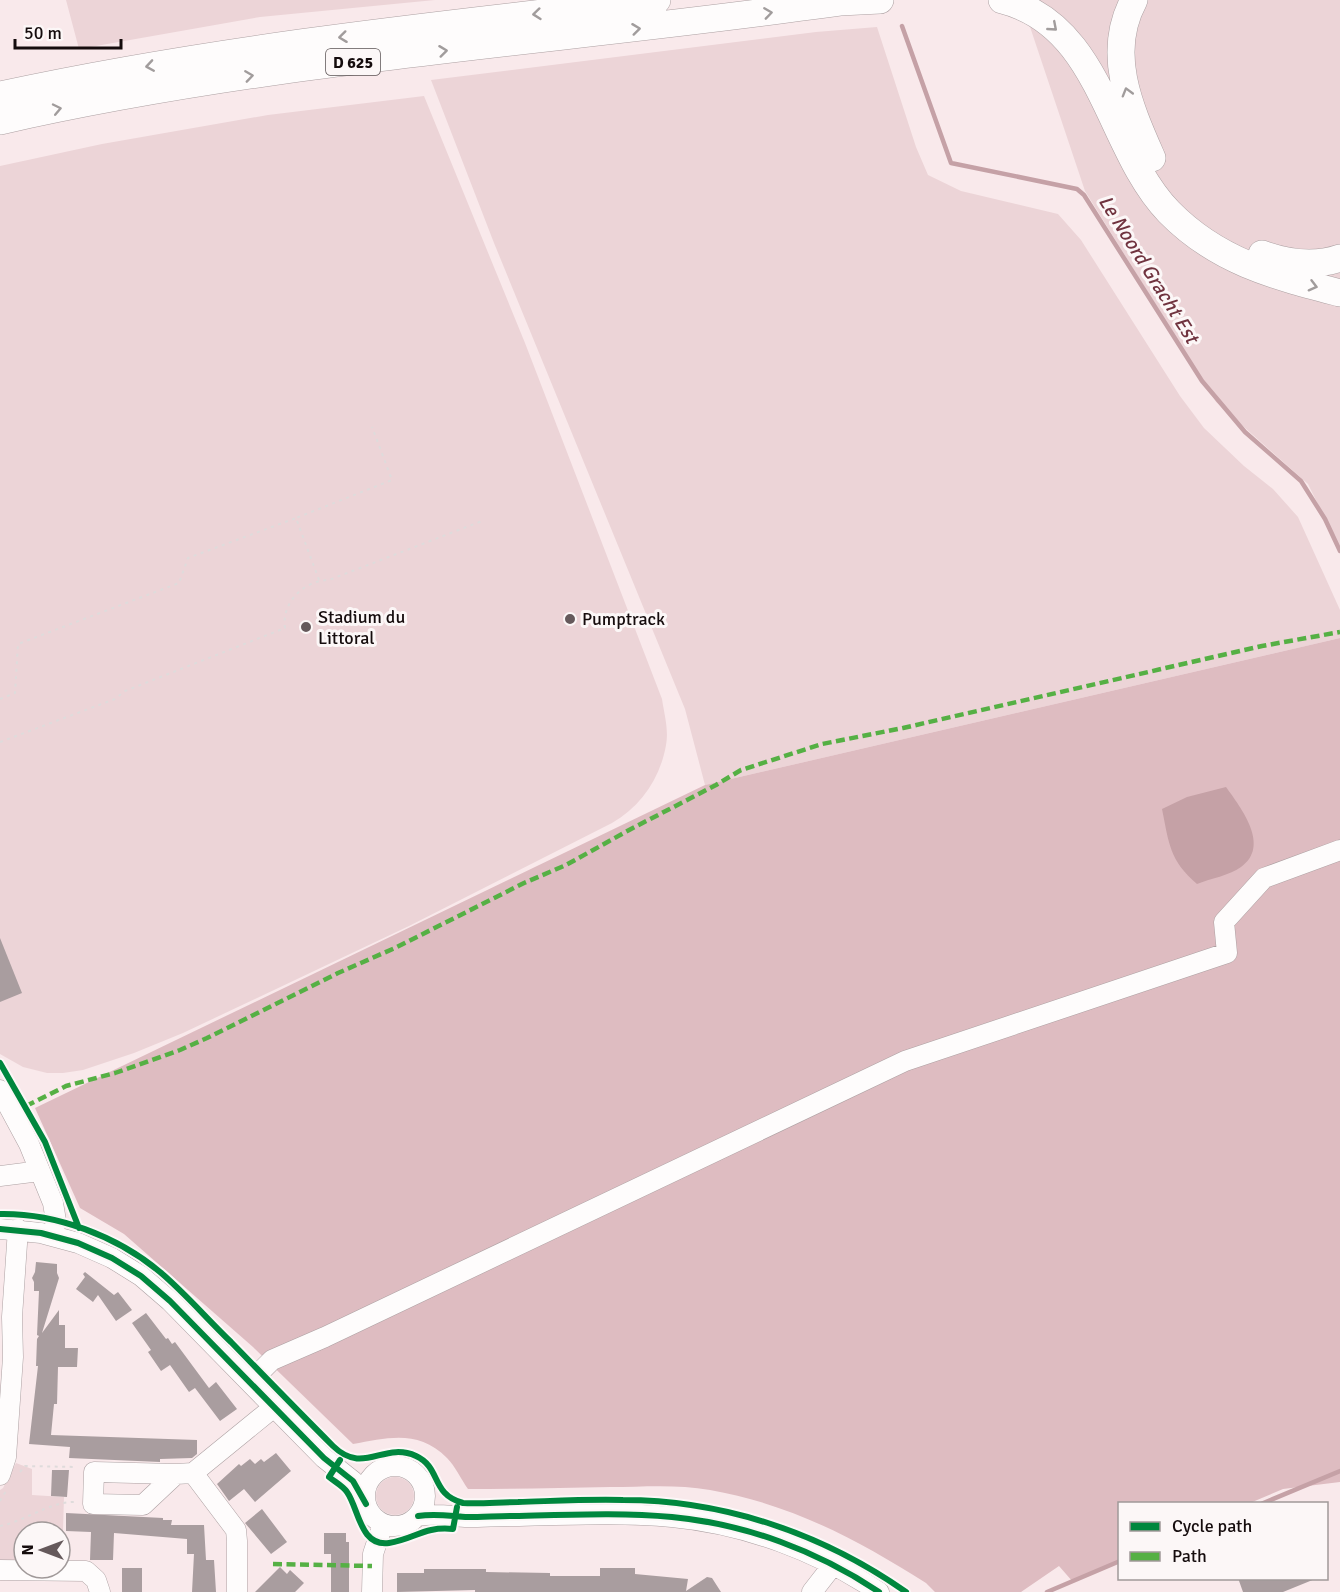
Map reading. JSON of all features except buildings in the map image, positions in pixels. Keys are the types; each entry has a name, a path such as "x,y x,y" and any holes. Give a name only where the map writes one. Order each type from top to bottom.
{"highway":[{"name":"D 625","path":"0,95 109,73 299,43 657,0"},
{"path":"847,1 880,0"},
{"path":"1002,0 1023,7 1043,18 1059,31 1073,48 1093,79 1150,189 1187,229 1249,267 1340,293"},
{"path":"1134,0 1123,28 1120,66 1131,106 1152,157 1168,186 1207,225 1224,237 1254,251 1273,258 1302,263 1321,263 1340,258"},
{"name":"D 625","path":"0,121 85,103 239,77 377,58 732,18 847,1"}],"street":[{"path":"250,1382 272,1360 325,1337 905,1061 1227,953 1224,922 1264,878 1340,850"},
{"path":"0,1090 20,1126 55,1208 56,1221 53,1235"},
{"path":"0,1176 40,1171"},
{"path":"9,1479 6,1457 6,1357 12,1317 9,1229 53,1235 95,1249 141,1276 170,1301 324,1458 357,1486 372,1516 383,1524 393,1527 403,1526 418,1516 423,1508 426,1495"},
{"path":"237,1592 236,1530 184,1473 94,1472 93,1504 143,1506 184,1473 274,1407"},
{"path":"335,1467 355,1472 376,1473 394,1466 409,1469 421,1480 426,1495 434,1505 455,1515"},
{"path":"366,1504 367,1485 376,1473"},
{"path":"418,1516 435,1514 476,1517 621,1514 686,1518 755,1533 783,1543 833,1565 879,1592"},
{"path":"372,1592 373,1554 383,1524"},
{"path":"812,1592 833,1565"},
{"path":"0,1570 86,1571 96,1580 100,1592"}],"path":[{"path":"0,699 15,693 18,644 179,583 188,558 392,480 372,427"},
{"path":"296,518 319,580"},
{"path":"0,742 115,699 125,690 285,628 284,620 292,600 300,589 482,521"},
{"path":"0,1501 9,1479 25,1466 33,1464 87,1467 94,1472"},
{"path":"0,1526 24,1520 63,1502 93,1502"}],"shaded area":[{"path":"66,0 435,0 260,17 79,49"},
{"path":"1021,0 1340,0 1340,549 1308,484 1216,402 1085,191"},
{"path":"877,27 916,147 928,175 961,191 1058,214 1081,240 1180,396 1204,428 1244,466 1273,489 1298,517 1340,610 1340,638 705,785 685,709 494,243 431,80 816,32"},
{"name":"Stadium du Littoral","path":"424,96 525,343 662,699 667,739 659,769 640,800 612,823 409,926 183,1033 83,1070 47,1073 23,1067 0,1054 0,166 102,144 268,115"},
{"path":"1340,638 1340,1482 1283,1489 1252,1502 1118,1502 1118,1561 1073,1582 1059,1566 1021,1592 935,1592 926,1583 849,1538 796,1514 740,1496 673,1486 468,1489 447,1458 425,1443 414,1439 390,1438 353,1444 253,1347 124,1234 80,1208 35,1108 705,785"},
{"path":"1226,787 1239,805 1250,827 1253,849 1250,858 1237,870 1197,884 1175,859 1162,809 1187,797"},
{"path":"16,1463 32,1469 32,1495 64,1497 63,1520 12,1520 12,1564 0,1564 0,1490"},
{"path":"395,1477 408,1483 414,1496 408,1509 395,1515 382,1509 376,1496 382,1483"}],"waterway":[{"name":"Le Noord Gracht Est","path":"902,26 951,163 1077,189 1084,195 1202,381 1245,432 1301,481 1325,519 1340,551"},
{"path":"1266,1502 1340,1471"},
{"path":"1047,1592 1118,1562"}],"marked path":[{"path":"26,1106 66,1086 115,1073 207,1038 524,883 566,865 741,770 822,744 903,728 1262,646 1340,632"},
{"path":"273,1564 372,1566"}],"cycle path":[{"path":"0,1063 45,1142 79,1228"},
{"path":"0,1214 64,1222 105,1238 143,1259 178,1289 333,1446 344,1454 354,1458 393,1452 404,1452 416,1456 430,1467 445,1494 463,1503 623,1500 699,1506 735,1514 807,1537 874,1571 906,1592"},
{"path":"0,1229 41,1233 78,1243 112,1258 141,1276 170,1301 324,1458 353,1481 366,1504"},
{"path":"340,1460 329,1477 347,1492 366,1533 379,1543 398,1541 434,1529 453,1529 457,1507"},
{"path":"418,1516 612,1514 652,1515 700,1521 754,1533 806,1552 856,1577 879,1592"}],"place":[{"name":"Pumptrack","path":"570,619"},
{"name":"Stadium du Littoral","path":"306,627"}]}
